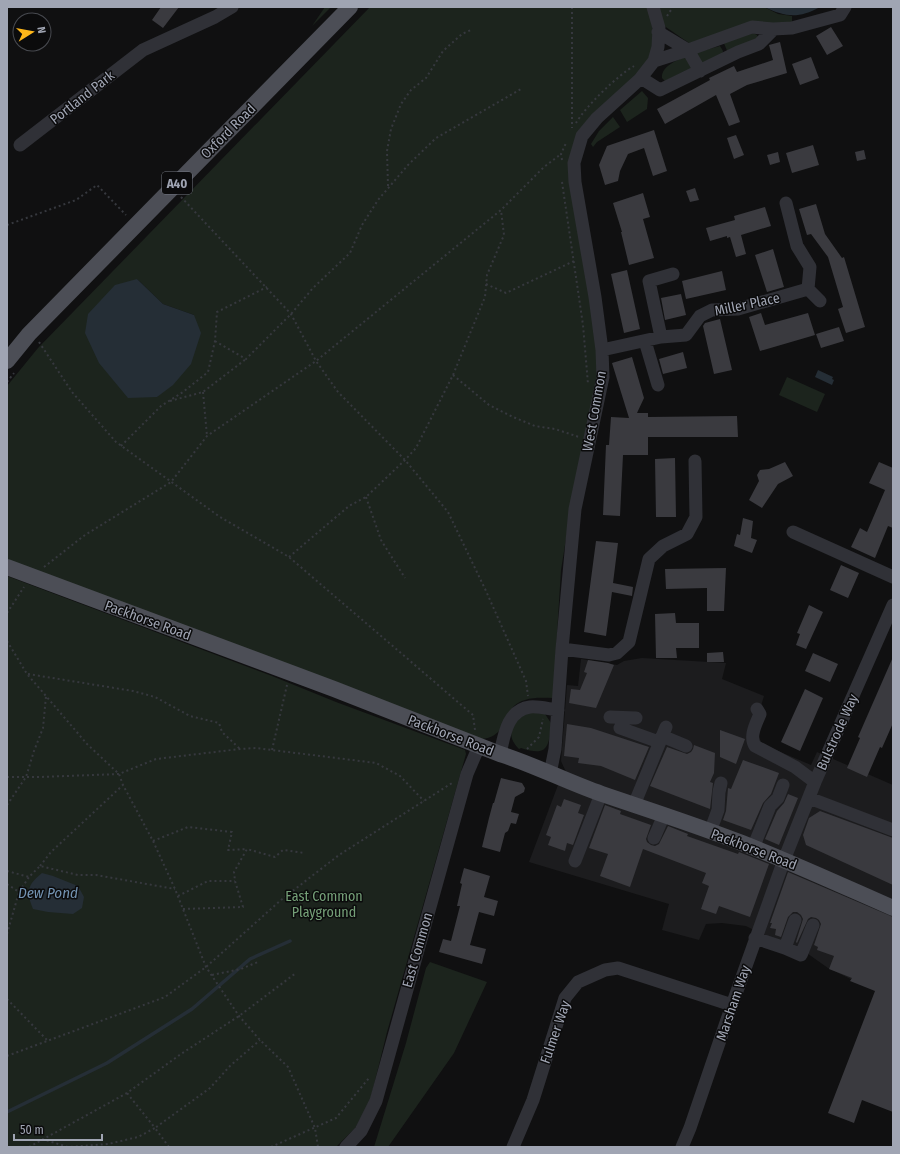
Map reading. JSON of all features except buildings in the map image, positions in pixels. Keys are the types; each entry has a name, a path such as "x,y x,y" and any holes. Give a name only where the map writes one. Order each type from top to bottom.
{"main road":[{"name":"Oxford Road","path":"7,361 29,334 137,226 178,182 350,7"},
{"name":"Packhorse Road","path":"7,566 290,672 523,762 601,794 634,804 753,848 893,908"}],"street":[{"name":"Portland Park","path":"20,145 143,50 215,17 232,7"},
{"name":"West Common","path":"550,774 555,749 552,709 562,650 575,509 603,377 602,350 595,297 575,182 574,163 582,136 597,118 641,78 654,61 658,47 658,32 657,19 653,7"},
{"path":"654,61 752,27 774,29 792,28 840,15 845,7"},
{"path":"641,78 660,90 728,57 759,44 774,29"},
{"path":"658,32 688,50 700,71"},
{"path":"719,38 728,57"},
{"path":"786,203 797,246 810,267 808,290 820,301"},
{"path":"661,337 649,281 673,274"},
{"name":"Miller Place","path":"602,350 661,337 686,335 700,316 712,310 738,308 808,290"},
{"path":"645,341 658,384"},
{"path":"562,650 620,657 629,642 649,559 663,546 688,534 696,517 695,461"},
{"path":"793,532 893,577"},
{"name":"Bulstrode Way","path":"784,860 815,782 893,605"},
{"path":"500,754 504,734 512,716 519,710 530,707 552,709"},
{"path":"757,709 760,714 753,736 755,746 795,766 815,782"},
{"path":"610,717 636,718"},
{"path":"620,728 662,735 686,746"},
{"path":"634,804 662,735"},
{"name":"East Common","path":"346,1147 361,1131 376,1102 467,774 479,746"},
{"path":"710,832 718,810 721,783"},
{"path":"753,848 770,806 778,798 783,785"},
{"path":"575,861 601,794"},
{"path":"809,798 893,830"},
{"path":"654,838 664,815"},
{"name":"Marsham Way","path":"682,1147 690,1128 755,938 784,860"},
{"path":"785,948 795,920"},
{"path":"755,938 801,955 813,925"},
{"name":"Fulmer Way","path":"513,1147 533,1100 565,998 578,982 605,970 618,968 732,1005"},
{"path":"361,1131 362,1147"}],"path":[{"path":"572,7 572,129 581,114 586,109 626,70 637,64"},
{"path":"388,187 387,151 391,129 400,104 410,90 426,78 443,51 462,34 471,30"},
{"path":"168,402 203,392 246,359 291,314 313,288 350,253 362,226 378,200 408,165 436,138 522,89"},
{"path":"7,613 32,576 85,535 171,482 207,436 316,360 501,210 544,167 562,154 562,162"},
{"path":"562,178 583,325 589,391"},
{"path":"178,182 181,197 291,314 316,360 338,392 405,460 448,512 486,591 526,682 530,707"},
{"path":"7,225 76,200 97,185 137,226"},
{"path":"289,556 349,506 366,497 416,448 453,375 485,297 487,275 504,235 501,210"},
{"path":"486,284 506,293 574,261"},
{"path":"121,446 161,406 183,392 208,372 215,341 217,312 267,287"},
{"path":"29,334 39,343 72,392 121,446 220,517 289,556 473,715 475,732 479,746"},
{"path":"215,341 246,359"},
{"path":"453,375 489,405 513,418 535,426 555,429 580,437 581,435"},
{"path":"203,392 207,436"},
{"path":"366,497 381,540 405,578"},
{"path":"7,641 27,674 87,744 119,774 123,785 153,841 175,889 206,967 239,1016 260,1040 288,1067 314,1128 318,1147"},
{"path":"272,750 290,672"},
{"path":"27,674 133,691 154,697 190,716 219,723 222,732 240,749"},
{"path":"7,805 26,777 34,750 43,728 46,696"},
{"path":"524,751 539,737 552,709"},
{"path":"7,777 119,774 156,759 256,748 376,763 400,776 424,801"},
{"path":"7,1056 165,997 206,967 281,900 339,856 467,774"},
{"path":"7,934 19,892 29,877 51,852 123,785"},
{"path":"153,841 188,827 232,832 228,850 247,849 275,857 283,850 305,854"},
{"path":"183,909 243,907 234,881 234,872 247,849"},
{"path":"40,866 78,875 96,876 175,889"},
{"path":"7,871 29,877"},
{"path":"178,896 208,881 234,881"},
{"path":"7,884 19,892"},
{"path":"212,975 241,969 258,962"},
{"path":"29,1147 127,1093 180,1054 239,1016 296,973"},
{"path":"7,999 47,1040"},
{"path":"42,1139 68,1147 108,1144 138,1138 155,1128 210,1088 230,1066 260,1040"},
{"path":"271,1147 336,1118 368,1080 370,1073"},
{"path":"127,1093 169,1147"}],"shaded area":[{"path":"642,658 726,663 722,679 764,696 761,706 759,737 762,744 811,765 817,752 893,785 893,932 869,988 828,968 801,949 762,934 746,926 722,923 706,924 699,940 662,930 669,904 529,862 558,785 571,783 561,761 567,685 578,686 581,659 617,665 624,661"}],"green space":[{"path":"325,7 331,7 312,26"},
{"path":"370,7 648,7 653,40 648,59 638,76 631,84 574,143 595,311 598,373 571,508 561,570 553,698 532,698 517,704 508,715 501,728 491,737 482,739 7,560 7,386 38,348","holes":["137,279 163,304 194,315 157,397"]},
{"path":"659,7 764,7 778,14 792,16 792,22 689,43 663,25"},
{"path":"753,33 757,35 758,38 728,53 723,41"},
{"path":"720,46 723,51 722,55 704,66 694,53"},
{"path":"686,57 694,67 665,81 662,78 664,70 670,64"},
{"path":"642,91 648,98 647,109 627,122 620,110"},
{"path":"613,117 620,127 597,142 593,147 591,144 599,131"},
{"path":"787,377 825,394 817,412 779,395"},
{"name":"East Common Playground","path":"7,576 465,750 466,754 387,1032 370,1101 356,1127 336,1147 7,1147"},
{"path":"527,712 545,714 551,723 548,744 542,750 537,751 521,748 519,749 514,744 511,734 512,729 518,720"},
{"path":"430,962 487,982 454,1053 388,1147 374,1147 406,1043 426,968"}],"water":[{"path":"764,7 820,7 798,15 786,15"},
{"path":"137,279 163,304 194,315 201,333 191,364 173,385 157,397 128,398 99,363 85,333 88,314 115,285"},
{"path":"818,370 833,377 832,379 834,380 832,385 815,377"},
{"name":"Dew Pond","path":"42,873 78,886 84,897 82,908 73,914 33,909 29,898 29,889 33,881"}],"waterway":[{"path":"7,1112 107,1063 192,1009 250,959 290,941"}]}
